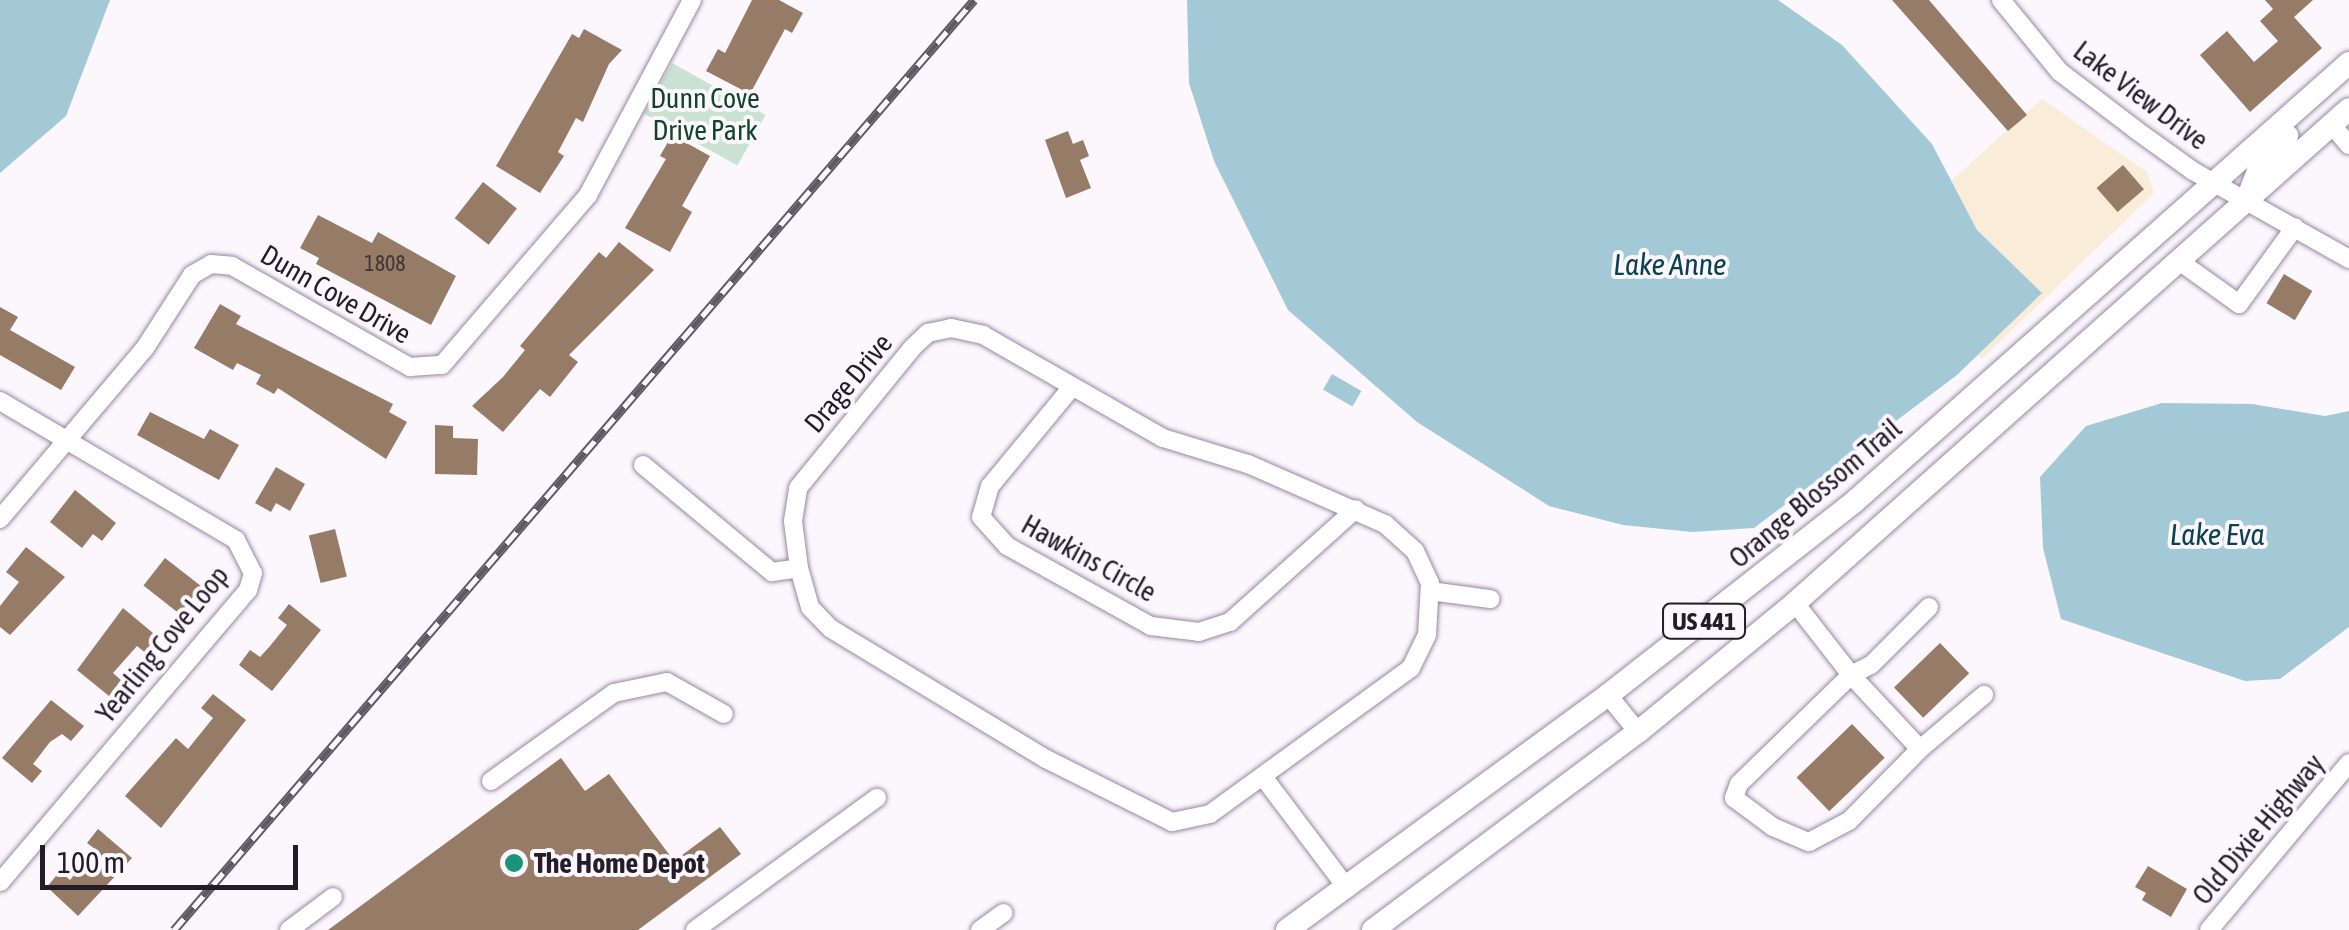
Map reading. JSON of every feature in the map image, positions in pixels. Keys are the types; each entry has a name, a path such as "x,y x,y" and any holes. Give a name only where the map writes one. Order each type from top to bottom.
{"main road":[{"name":"Orange Blossom Trail","path":"1287,930 1608,694 1854,502 2349,63"},
{"path":"2247,200 2260,165 2349,80"},
{"name":"US 441","path":"1374,930 1638,732 1795,604 2340,117"}],"street":[{"name":"Dunn Cove Drive","path":"0,519 145,348 192,275 211,264 232,266 410,368 442,365 588,195 692,0"},
{"name":"Lake View Drive","path":"2000,0 2060,72 2214,183 2346,251"},
{"path":"2340,117 2349,145"},
{"path":"2178,261 2239,304 2295,226"},
{"name":"Drage Drive","path":"961,328 983,335 1072,387 1172,442 1248,464 1356,509 1403,537 1424,566 1430,591 1427,635 1406,675 1264,778 1197,820 1160,820 831,629 810,607 799,568 793,521 798,488 928,333 961,328"},
{"name":"Hawkins Circle","path":"1072,387 990,486 981,518 1008,546 1151,626 1199,632 1230,622 1356,509"},
{"name":"Yearling Cove Loop","path":"0,401 236,540 253,572 248,590 0,882"},
{"path":"643,464 772,572 799,568"},
{"path":"1430,591 1490,599"},
{"path":"1795,604 1851,675 1920,749"},
{"path":"1929,608 1871,665 1851,675 1739,784 1734,798 1742,809 1797,839 1816,841 1849,822 1920,749 1984,695"},
{"path":"491,781 614,693 667,682 724,714"},
{"path":"1608,694 1638,732"},
{"name":"Old Dixie Highway","path":"2209,930 2349,763"},
{"path":"1264,778 1346,886"},
{"path":"696,930 877,798"},
{"path":"289,930 333,896"},
{"path":"980,930 1003,914"}],"shaded area":[{"path":"2042,99 2147,172 2154,193 1982,359 1842,279"}],"green space":[{"name":"Dunn Cove Drive Park","path":"672,63 766,115 737,166 644,114"}],"water":[{"path":"0,0 110,0 66,116 0,173"},
{"name":"Lake Anne","path":"1187,0 1778,0 1842,45 1932,144 1977,230 2042,293 1957,375 1754,528 1692,532 1623,525 1549,506 1417,422 1288,310 1214,161 1189,83"},
{"path":"1332,374 1361,391 1352,407 1323,390"},
{"name":"Lake Eva","path":"2162,403 2252,404 2325,416 2349,411 2349,627 2280,679 2245,681 2061,619 2043,548 2040,477 2086,426"}],"building":[{"path":"752,0 779,0 803,13 792,33 785,29 750,94 706,71 718,49 725,53"},
{"path":"1892,0 1929,0 2027,115 2008,131"},
{"path":"2265,0 2313,0 2294,17 2322,48 2250,112 2200,55 2227,31 2254,62 2278,41 2260,21 2273,9"},
{"path":"584,29 622,50 609,64 583,122 576,118 558,152 564,156 540,193 496,166 572,34 579,38"},
{"path":"1068,131 1073,144 1083,140 1089,156 1080,160 1091,188 1066,198 1045,140"},
{"path":"672,135 710,156 682,206 692,212 670,252 625,228 666,159 660,156"},
{"path":"2123,165 2144,189 2118,212 2097,188"},
{"path":"483,182 517,208 489,245 455,218"},
{"path":"318,215 372,243 378,232 456,276 431,325 316,264 319,258 300,248"},
{"path":"619,242 654,270 569,355 578,362 550,397 540,389 503,432 472,406 503,377 525,350 520,346 599,252 606,258"},
{"path":"2284,274 2312,291 2295,320 2266,303"},
{"path":"220,304 241,316 236,324 393,404 389,412 407,422 386,459 278,388 274,394 256,384 261,375 237,363 233,370 194,348"},
{"path":"0,307 18,317 10,330 75,367 61,390 0,355"},
{"path":"150,412 204,439 210,429 239,445 219,480 137,435"},
{"path":"435,425 453,426 453,438 478,439 477,475 435,474"},
{"path":"276,467 305,484 290,511 276,503 271,512 255,503"},
{"path":"75,490 116,523 102,541 93,534 82,548 50,522"},
{"path":"335,529 347,577 321,583 309,536"},
{"path":"26,547 65,577 10,635 0,627 0,606 19,582 6,572"},
{"path":"165,558 201,586 180,614 143,586"},
{"path":"289,604 321,630 272,691 239,665 250,650 260,657 270,646 287,625 278,618"},
{"path":"123,608 159,638 147,654 137,646 113,673 121,680 109,696 77,670"},
{"path":"1940,643 1969,673 1923,718 1894,687"},
{"path":"213,694 246,720 161,828 125,796 176,738 188,749 213,718 201,708"},
{"path":"51,700 84,726 71,741 62,734 50,742 33,764 42,771 32,783 2,758"},
{"path":"1852,724 1885,758 1829,811 1797,777"},
{"name":"The Home Depot","path":"561,758 585,791 609,774 674,861 720,827 741,854 638,930 328,930"},
{"path":"98,829 132,858 78,916 47,887 60,871 70,880 95,849 87,843"},
{"path":"2148,866 2187,889 2171,917 2142,900 2146,893 2135,887"}],"railway":[{"path":"174,930 974,0"}],"place":[{"name":"The Home Depot","path":"514,863"}]}
